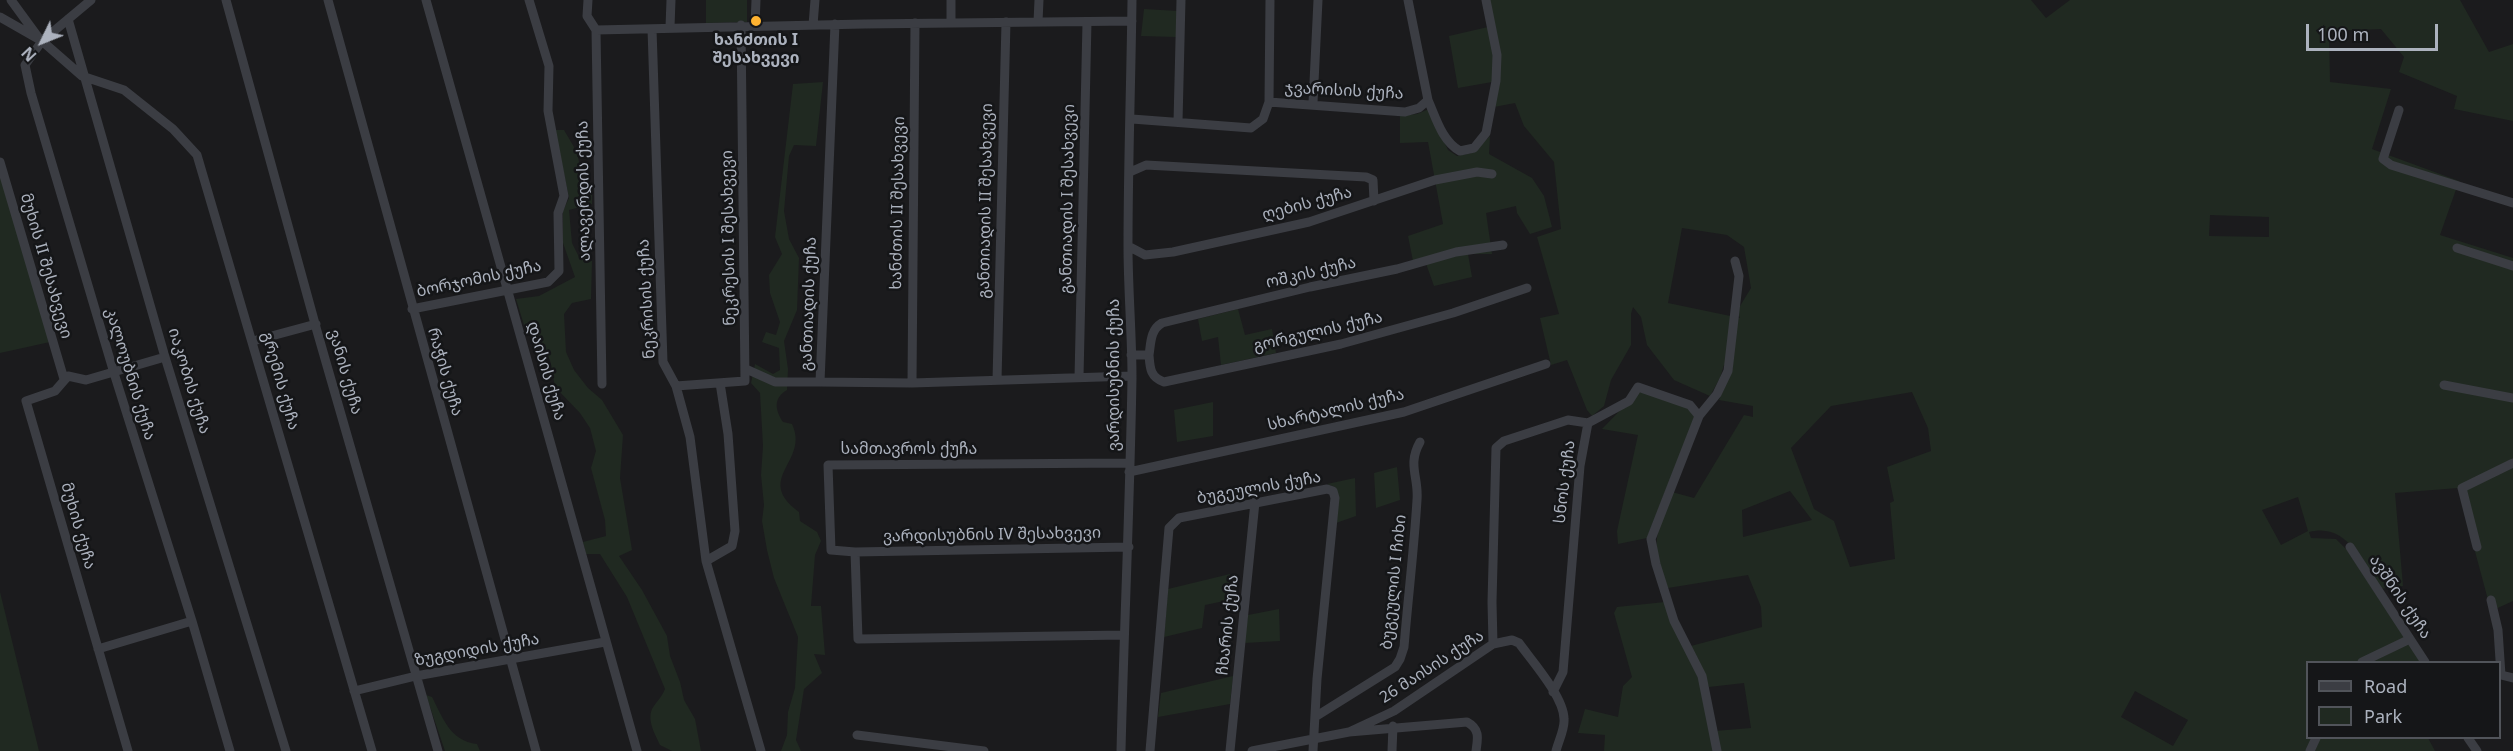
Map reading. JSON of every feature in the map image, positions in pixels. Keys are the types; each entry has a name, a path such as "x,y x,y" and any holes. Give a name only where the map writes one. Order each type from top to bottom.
{"street":[{"path":"11,0 42,41"},
{"name":"კალოუბნის ქუჩა","path":"92,0 42,41 25,65 31,93 114,373 192,621 230,751"},
{"name":"ვანის ქუჩა","path":"226,0 438,751"},
{"name":"რაჭის ქუჩა","path":"328,0 536,751"},
{"name":"დაისის ქუჩა","path":"426,0 636,751"},
{"name":"ბორჯომის ქუჩა","path":"412,309 548,282 559,271 558,213 564,196 548,111 549,66 529,0"},
{"name":"ალავერდის ქუჩა","path":"588,0 587,16 596,30 602,384"},
{"path":"670,27 671,0"},
{"path":"755,25 756,0"},
{"path":"813,25 815,0"},
{"path":"951,0 951,23"},
{"path":"1038,22 1039,0"},
{"name":"ვარდისუბნის ქუჩა","path":"1121,751 1129,548 1132,376 1128,246 1132,118 1132,0"},
{"path":"1178,122 1181,0"},
{"path":"1269,102 1270,0"},
{"path":"1313,103 1318,0"},
{"name":"ჯვარისის ქუჩა","path":"1132,118 1251,128 1263,119 1269,102 1313,103 1405,112 1419,108 1428,100 1408,0"},
{"path":"1428,100 1443,133 1452,146 1460,151 1474,148 1485,133 1496,81 1497,55 1486,0"},
{"path":"0,17 42,41 82,76"},
{"name":"იაკობის ქუჩა","path":"68,19 82,76 165,357 286,751"},
{"path":"596,30 755,25 1132,21"},
{"name":"განთიადის II შესახვევი","path":"997,380 1006,22"},
{"name":"განთიადის I შესახვევი","path":"1079,377 1087,22"},
{"name":"ხანძთის II შესახვევი","path":"912,383 915,23"},
{"name":"განთიადის ქუჩა","path":"835,24 820,382 912,383 1132,376"},
{"name":"ნეკრესის I შესახვევი","path":"741,26 746,369"},
{"name":"ნეკრისის ქუჩა","path":"652,29 663,362 676,386 690,437 706,561 761,751"},
{"name":"გრემის ქუჩა","path":"82,76 124,90 173,129 197,155 372,751"},
{"path":"2399,111 2383,159 2391,165 2513,203"},
{"name":"მუხის II შესახვევი","path":"0,162 64,379"},
{"path":"1130,172 1146,165 1366,177 1373,180 1374,201"},
{"name":"ღების ქუჩა","path":"1128,246 1145,255 1173,252 1309,222 1435,180 1477,172 1492,174"},
{"name":"ოშკის ქუჩა","path":"1149,355 1155,327 1161,323 1310,287 1397,269 1456,252 1503,245"},
{"path":"2457,248 2513,266"},
{"path":"1717,751 1702,675 1674,621 1656,564 1651,539 1699,416 1717,394 1728,371 1739,276 1735,261"},
{"name":"გორგულის ქუჩა","path":"1149,355 1151,372 1157,380 1164,382 1351,341 1453,313 1527,288"},
{"path":"253,341 316,324"},
{"path":"1131,355 1149,355"},
{"path":"64,379 68,376 87,380 165,357"},
{"name":"სხარტალის ქუჩა","path":"1129,467 1404,412 1546,364"},
{"path":"676,386 745,381 746,369 775,382 820,382"},
{"name":"მუხის ქუჩა","path":"64,379 55,391 26,401 128,751"},
{"path":"706,561 732,546 735,531 728,434 720,383"},
{"path":"2444,385 2513,398"},
{"path":"1588,423 1629,401 1638,387 1690,405 1699,416"},
{"name":"სნოს ქუჩა","path":"1493,644 1492,590 1496,448 1504,441 1568,420 1588,423 1580,466 1563,672 1553,692"},
{"name":"ბუგეულის I ჩიხი","path":"1316,717 1395,667 1400,659 1404,647 1418,496 1413,469 1414,453 1420,442"},
{"path":"2477,547 2462,488 2513,463"},
{"name":"სამთავროს ქუჩა","path":"855,552 831,550 828,465 1129,467"},
{"name":"ბუგეულის ქუჩა","path":"1150,751 1169,528 1179,518 1327,489 1333,491 1335,498 1317,679 1313,751"},
{"name":"ჩხარის ქუჩა","path":"1230,751 1255,502"},
{"name":"ვარდისუბნის IV შესახვევი","path":"855,552 1129,548"},
{"name":"ავშნის ქუჩა","path":"2350,548 2383,602 2424,661"},
{"path":"855,552 858,639 1124,635"},
{"path":"2491,600 2498,630 2499,661"},
{"path":"98,650 192,621"},
{"path":"2366,661 2410,639"},
{"name":"26 მაისის ქუჩა","path":"1349,732 1394,711 1493,644 1512,640 1519,643 1553,692 1565,720 1556,751"},
{"name":"ზუგდიდის ქუჩა","path":"354,691 416,676 605,642"},
{"path":"1252,751 1314,738 1393,726 1467,722 1473,725 1478,734 1476,751"},
{"path":"1392,751 1393,726"},
{"path":"857,735 984,751"}],"green space":[{"path":"706,0 747,0 747,22 706,23"},
{"path":"1489,0 2031,0 2046,18 2070,0 2460,0 2489,52 2513,44 2513,121 2454,109 2457,96 2399,72 2404,57 2381,29 2329,31 2330,82 2391,89 2372,149 2459,181 2440,235 2513,258 2513,601 2491,611 2458,488 2395,493 2403,586 2380,589 2360,556 2343,539 2334,533 2322,530 2309,532 2311,538 2336,539 2347,550 2420,661 2306,661 2306,739 2429,739 2435,751 1719,751 1715,731 1751,728 1744,683 1709,687 1691,646 1762,627 1761,607 1748,575 1668,588 1658,560 1657,539 1672,492 1694,498 1744,415 1753,417 1753,406 1719,400 1733,367 1724,365 1710,396 1674,380 1647,345 1641,317 1633,307 1631,345 1611,380 1604,406 1592,416 1587,410 1567,360 1551,365 1540,318 1559,314 1537,237 1561,229 1554,162 1524,126 1515,103 1494,107 1498,83","holes":["2210,215 2269,217 2269,237 2209,236","1682,228 1727,235 1744,247 1751,288 1737,311 1740,318 1668,303","1912,392 1928,428 1931,451 1887,467 1894,501 1890,503 1895,559 1850,567 1834,521 1814,509 1791,448 1831,406","1790,491 1812,520 1743,537 1742,510","2298,497 2308,531 2281,545 2262,510","2135,691 2188,720 2173,746 2121,717"]},
{"path":"1144,9 1178,11 1176,37 1141,36"},
{"path":"1488,27 1494,56 1492,82 1458,88 1449,36"},
{"path":"823,82 816,146 794,145 789,156 784,211 789,239 799,258 797,310 784,341 788,369 787,390 779,397 777,404 778,413 783,422 792,424 796,437 794,449 781,479 781,489 786,500 799,512 800,521 817,532 821,541 815,555 811,606 821,606 825,655 814,654 822,673 804,689 796,740 801,751 781,751 787,735 788,712 795,688 798,637 774,578 767,550 762,521 764,505 761,475 763,446 760,393 751,383 755,364 773,374 780,370 779,348 762,342 766,332 776,335 780,322 770,293 769,275 782,254 775,237 793,84"},
{"path":"1429,109 1448,150 1457,156 1472,153 1490,136 1489,154 1532,178 1544,196 1552,227 1530,234 1517,213 1516,206 1486,213 1492,254 1468,254 1472,277 1434,286 1424,258 1413,261 1408,236 1443,224 1428,142 1400,143 1400,116 1417,114"},
{"path":"555,130 564,130 573,145 579,162 580,187 592,195 592,204 569,210 572,243 579,257 592,261 591,299 572,303 564,314 566,352 574,370 588,388 602,400 623,435 620,478 632,550 619,556 642,590 667,636 670,656 684,700 695,719 701,751 672,751 660,745 654,732 651,723 652,709 665,689 627,597 600,554 586,554 583,542 606,536 605,520 591,468 596,451 590,428 580,413 555,387 550,360 535,336 524,325 516,299 539,296 575,277 563,243 563,211 569,198"},
{"path":"0,170 50,342 0,353"},
{"path":"1238,309 1245,335 1272,329 1276,353 1221,365 1218,337 1202,341 1198,319"},
{"path":"1642,392 1687,406 1695,416 1647,538 1618,544 1617,531 1638,435 1602,429 1637,393"},
{"path":"1213,402 1213,436 1177,442 1174,410"},
{"path":"1397,467 1400,500 1376,508 1374,473"},
{"path":"1355,478 1356,516 1336,523 1335,487 1327,484"},
{"path":"1230,574 1229,600 1205,605 1202,628 1164,637 1168,589"},
{"path":"0,592 39,751 0,751"},
{"path":"1665,602 1699,677 1714,751 1604,751 1605,735 1578,733 1585,709 1618,717 1623,686 1632,677 1614,613 1617,607"},
{"path":"1279,609 1280,641 1244,643 1248,615"},
{"path":"1233,676 1230,704 1158,717 1161,693"},
{"path":"426,695 432,697 448,727 460,738 477,744 480,751 445,751"}],"place":[{"name":"ხანძთის I შესახვევი","path":"756,21"}]}
